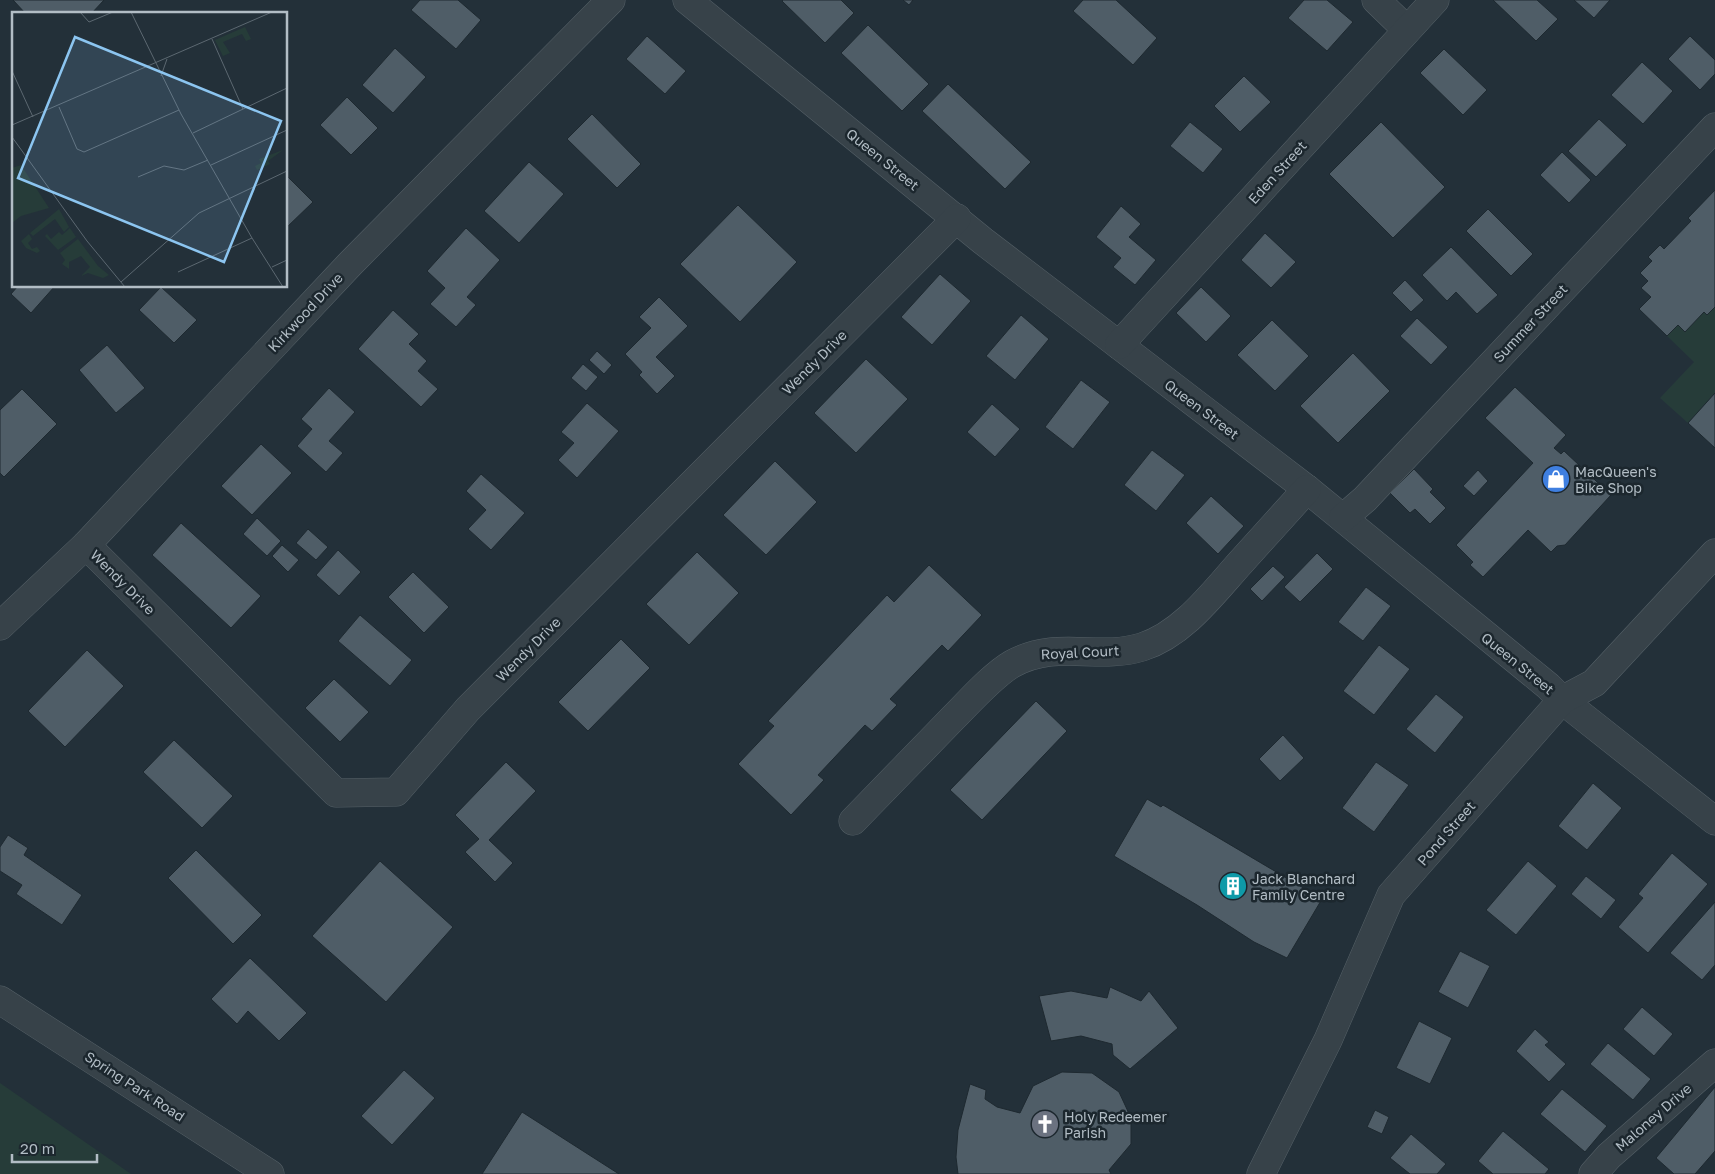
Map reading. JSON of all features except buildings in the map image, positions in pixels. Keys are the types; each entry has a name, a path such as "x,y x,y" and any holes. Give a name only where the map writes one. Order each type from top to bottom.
{"street":[{"name":"Kirkwood Drive","path":"0,626 86,545 350,264 611,0"},
{"name":"Queen Street","path":"687,0 983,241 1308,489 1548,686 1562,700 1715,821"},
{"path":"719,0 726,32"},
{"path":"1376,0 1407,30"},
{"name":"Eden Street","path":"1119,345 1435,0"},
{"name":"Summer Street","path":"1343,518 1365,499 1715,128"},
{"name":"Wendy Drive","path":"86,545 336,793 396,792 468,709 957,218"},
{"name":"Royal Court","path":"853,821 963,708 1009,665 1027,656 1047,651 1117,652 1142,647 1166,637 1201,607 1308,489"},
{"name":"Pond Street","path":"1261,1174 1328,1040 1391,896 1562,700 1594,683 1715,553"},
{"name":"Spring Park Road","path":"0,1000 270,1174"},
{"name":"Maloney Drive","path":"1593,1174 1609,1156 1715,1063"}],"green space":[{"path":"1715,307 1715,393 1688,423 1660,398 1694,362 1667,336 1678,325 1704,312 1707,315"},
{"path":"0,1083 131,1174 0,1174"}],"place":[{"name":"MacQueen's Bike Shop","path":"1556,479"},
{"name":"Jack Blanchard Family Centre","path":"1233,886"},
{"name":"Holy Redeemer Parish","path":"1045,1124"}]}
